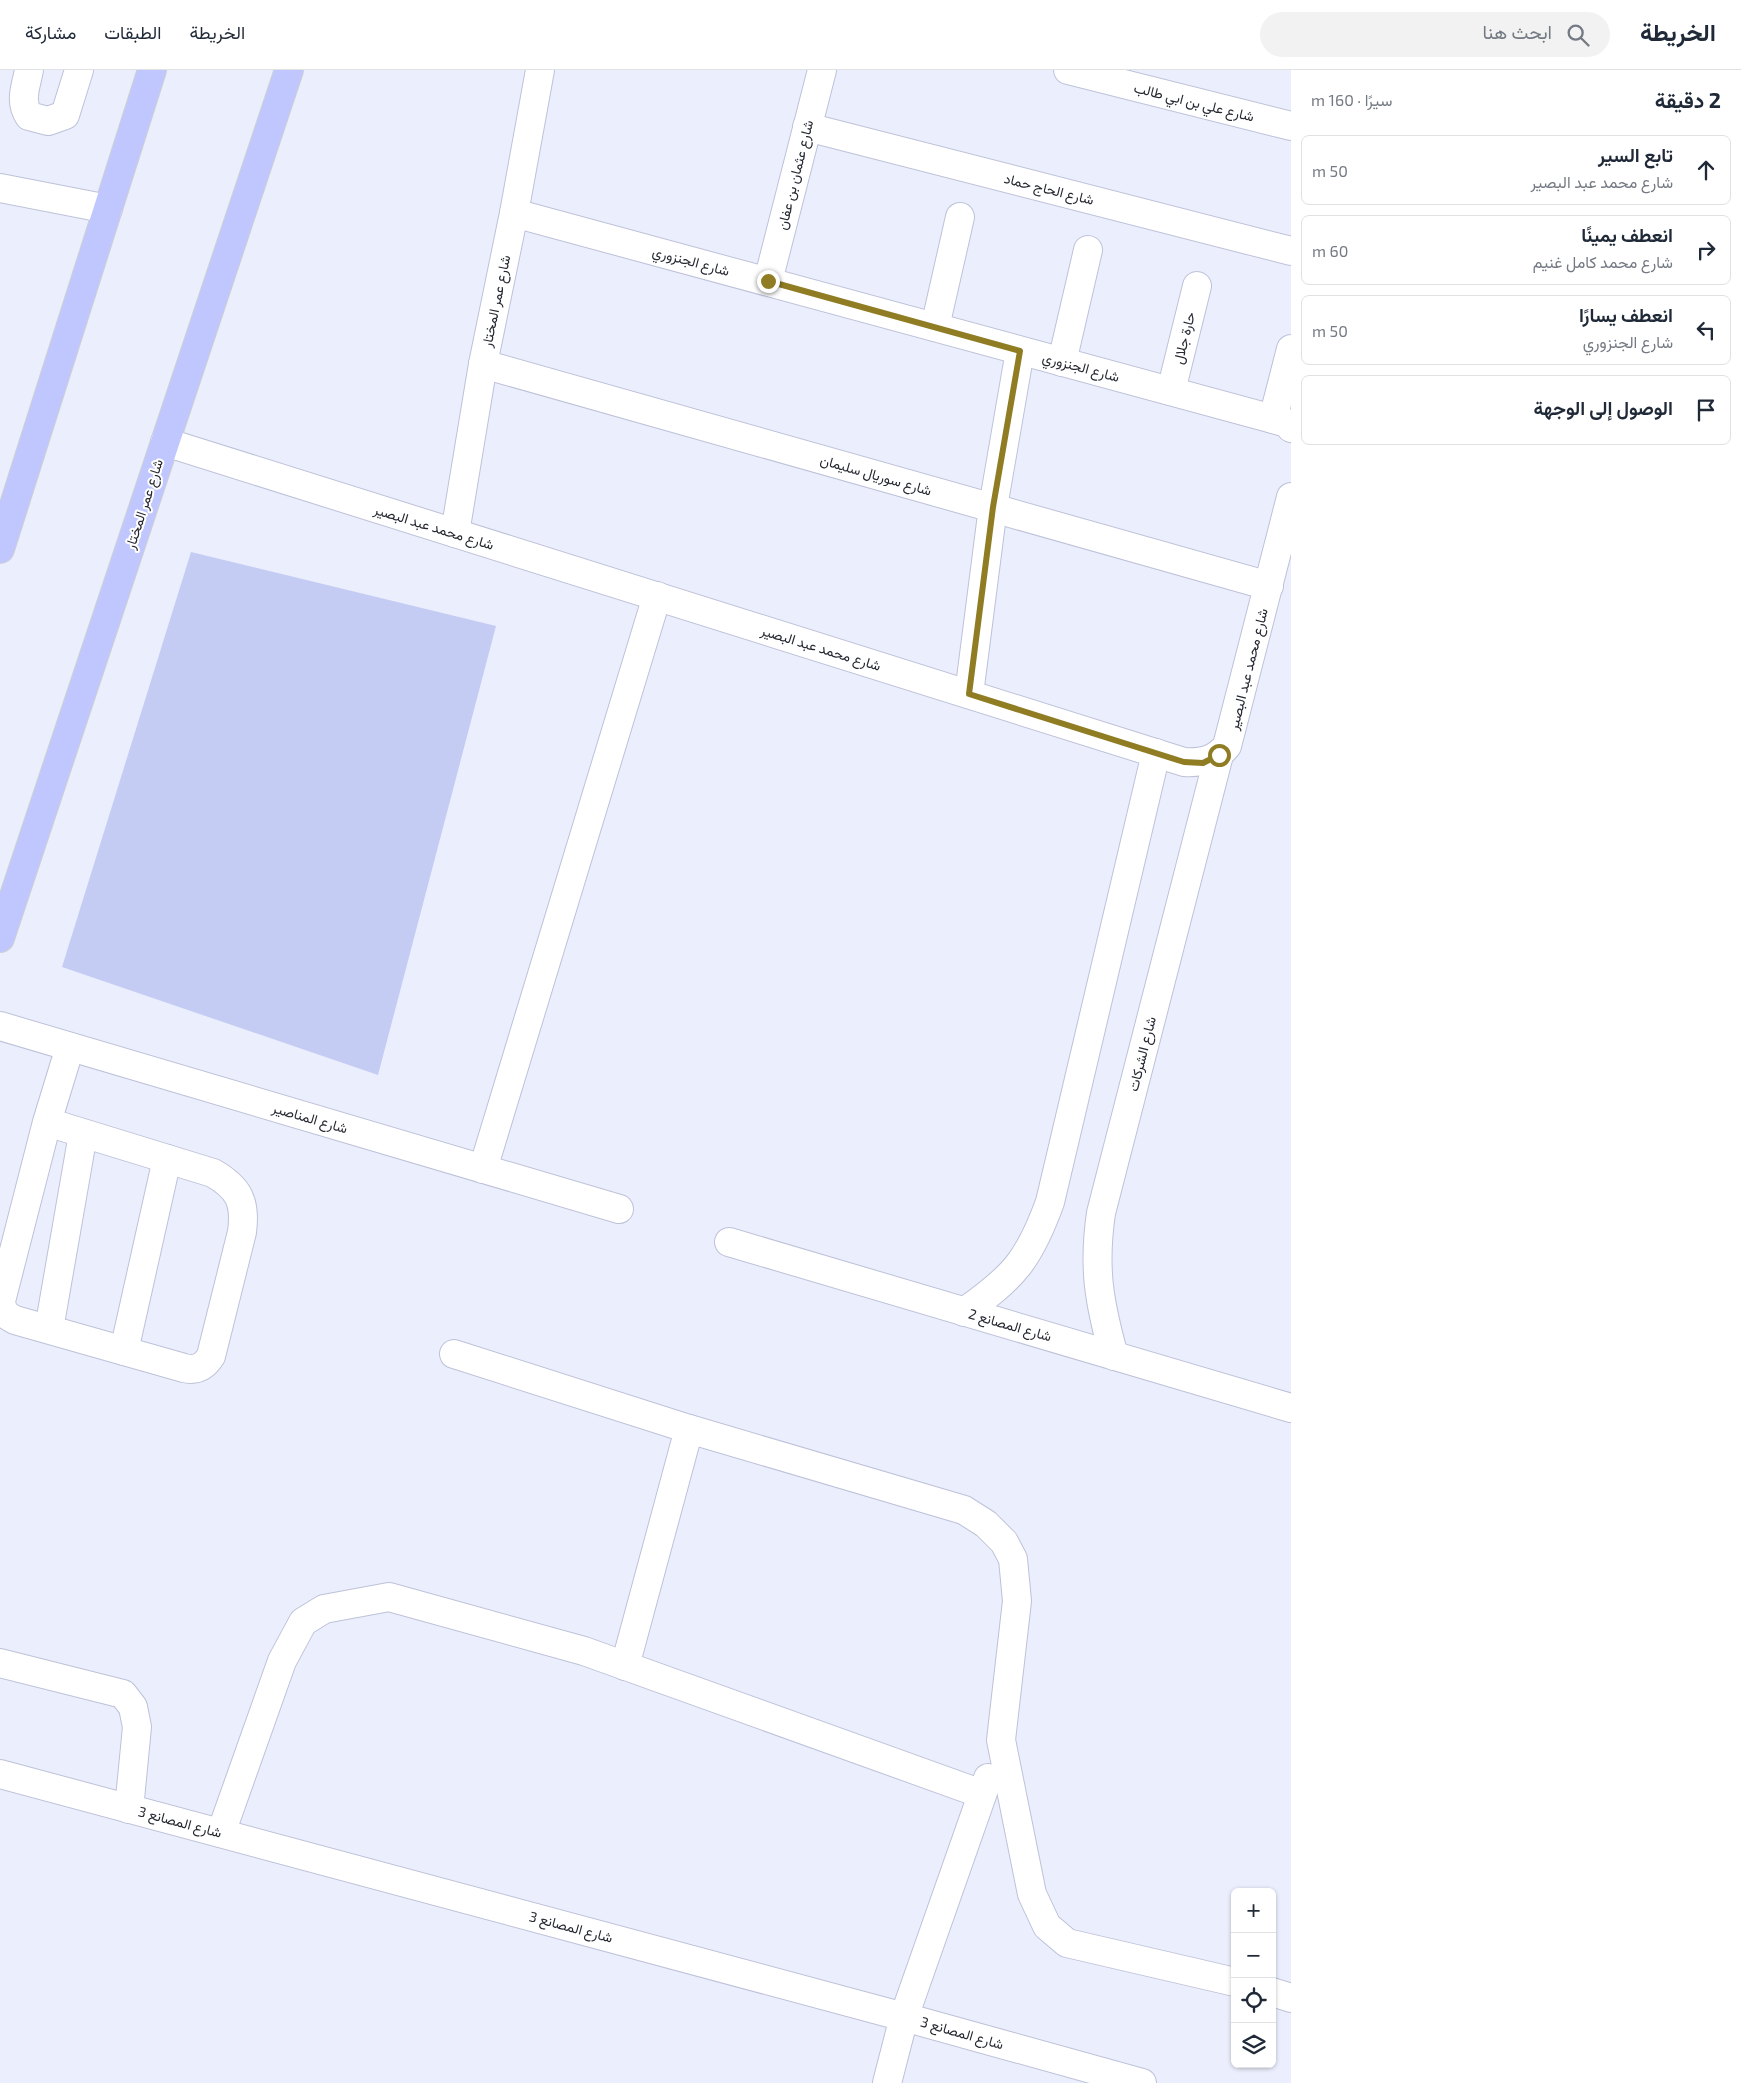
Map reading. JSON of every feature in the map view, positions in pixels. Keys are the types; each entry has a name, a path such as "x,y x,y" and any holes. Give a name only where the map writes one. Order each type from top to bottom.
{"main road":[{"path":"0,549 152,70"},
{"name":"شارع عمر المختار","path":"0,938 289,70"}],"street":[{"path":"29,70 23,98 24,108 29,116 48,120 65,115 79,70"},
{"name":"شارع عمر المختار","path":"455,533 483,364 514,214 540,70"},
{"name":"شارع عثمان بن عفان","path":"768,281 822,70"},
{"name":"شارع علي بن ابي طالب","path":"1068,70 1291,126"},
{"name":"شارع الحاج حماد","path":"807,127 1291,251"},
{"path":"0,188 108,209"},
{"name":"شارع الجنزوري","path":"514,214 768,281 1282,423"},
{"path":"935,327 960,217"},
{"path":"1062,362 1088,250"},
{"name":"حارة جلال","path":"1170,391 1197,286"},
{"path":"1282,423 1291,349"},
{"path":"969,694 993,507 1020,351"},
{"name":"شارع سوريال سليمان","path":"483,364 1269,586"},
{"name":"شارع محمد عبد البصير","path":"165,442 1184,762 1203,763 1219,755 1227,746 1232,734 1291,497"},
{"path":"483,1169 658,596"},
{"path":"964,1312 995,1290 1020,1265 1038,1235 1050,1202 1156,753"},
{"name":"شارع الشركات","path":"1114,1356 1097,1284 1096,1248 1101,1213 1219,755"},
{"name":"شارع المناصير","path":"0,1026 619,1209"},
{"path":"47,1122 213,1172 229,1182 240,1197 244,1214 242,1232 212,1356 207,1363 192,1370 7,1316 2,1310 1,1301 47,1122 70,1047"},
{"path":"49,1329 83,1134"},
{"path":"124,1351 168,1159"},
{"name":"شارع المصانع 2","path":"729,1242 1291,1408"},
{"path":"454,1354 689,1429 964,1510 986,1524 1004,1542 1013,1559 1017,1601 1002,1740 904,2017 887,2083"},
{"path":"625,1666 689,1429"},
{"path":"221,1834 282,1660 304,1622 324,1609 389,1597 584,1651 982,1794"},
{"path":"0,1663 123,1694 133,1708 138,1726 129,1809"},
{"path":"1002,1740 1032,1894 1047,1926 1067,1943 1231,1981"},
{"name":"شارع المصانع 3","path":"0,1774 904,2017 1131,2082"},
{"path":"1276,1993 1291,1998"}],"shaded area":[{"path":"191,552 496,626 378,1075 62,967"}],"route":[{"path":"768,281 1020,351 993,507 969,694 1184,762 1203,763 1219,755"}]}
